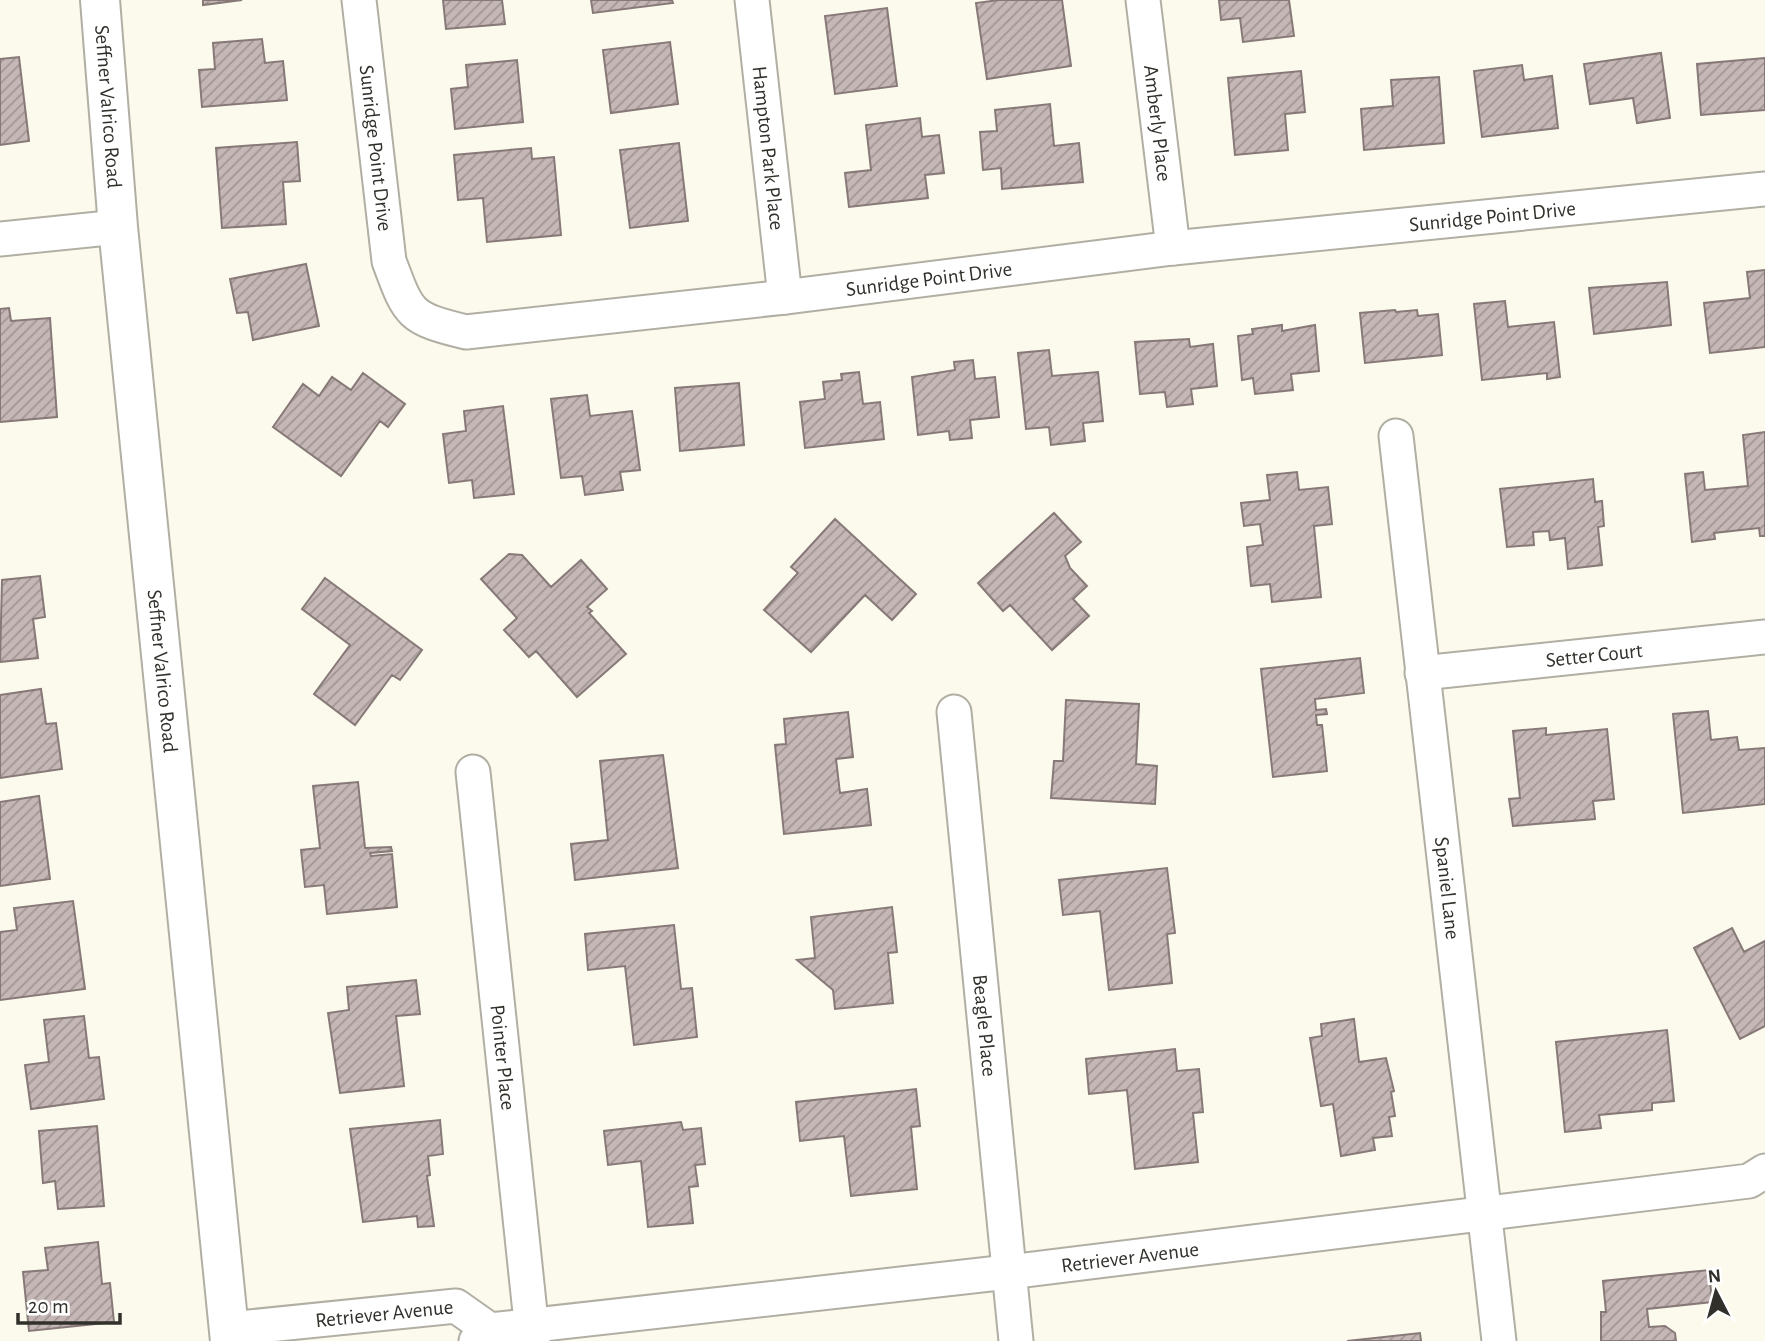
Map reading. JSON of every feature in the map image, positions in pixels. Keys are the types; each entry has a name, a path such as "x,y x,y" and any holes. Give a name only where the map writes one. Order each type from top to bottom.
{"street":[{"name":"Seffner Valrico Road","path":"100,0 118,227 230,1335"},
{"name":"Sunridge Point Drive","path":"359,0 389,261 404,300 425,322 466,332 785,297 1172,248 1765,189"},
{"name":"Hampton Park Place","path":"752,0 785,297"},
{"name":"Amberly Place","path":"1143,0 1172,248"},
{"path":"0,239 118,227"},
{"name":"Spaniel Lane","path":"1396,436 1499,1341"},
{"name":"Setter Court","path":"1422,673 1765,636"},
{"name":"Beagle Place","path":"954,712 1016,1341"},
{"name":"Pointer Place","path":"472,772 532,1333"},
{"name":"Retriever Avenue","path":"230,1335 456,1306 483,1335 532,1333 1749,1181 1765,1171"}],"building":[{"path":"203,0 242,0 203,5"},
{"path":"443,0 502,0 505,24 446,29"},
{"path":"591,0 672,0 673,3 593,13"},
{"path":"999,0 1062,0 1071,66 987,79 976,3"},
{"path":"1219,0 1289,0 1294,36 1243,42 1240,18 1221,20"},
{"path":"887,8 897,86 835,94 825,16"},
{"path":"262,39 265,63 283,61 287,100 202,107 199,70 215,69 213,43"},
{"path":"670,42 678,104 611,113 603,50"},
{"path":"1661,53 1670,118 1637,123 1633,98 1590,104 1584,64"},
{"path":"19,57 29,141 0,145 0,59"},
{"path":"1765,58 1765,110 1701,115 1697,64"},
{"path":"517,60 523,122 455,129 451,89 468,87 466,65"},
{"path":"1522,65 1524,80 1552,76 1558,128 1482,137 1474,71"},
{"path":"1301,71 1305,112 1285,114 1288,150 1235,155 1228,78"},
{"path":"1439,77 1444,143 1364,150 1361,109 1393,106 1391,80"},
{"path":"1050,104 1054,146 1079,143 1083,182 1002,189 1001,168 983,170 980,132 997,131 995,110"},
{"path":"920,118 922,137 939,135 944,173 925,175 928,198 849,207 845,173 871,170 866,125"},
{"path":"297,142 300,181 283,182 286,224 222,228 216,148"},
{"path":"679,143 688,221 630,228 620,150"},
{"path":"531,148 532,159 554,157 561,235 487,242 483,198 458,200 454,155"},
{"path":"306,264 319,326 253,340 248,312 237,313 230,279"},
{"path":"1765,270 1765,347 1710,353 1704,303 1750,298 1747,272"},
{"path":"1667,282 1671,325 1594,334 1589,288"},
{"path":"1505,301 1508,327 1554,322 1560,377 1547,379 1547,373 1482,380 1474,304"},
{"path":"9,308 11,321 50,318 57,417 0,422 0,309"},
{"path":"1417,310 1418,316 1438,314 1442,355 1365,363 1360,313"},
{"path":"1282,325 1282,331 1315,325 1319,371 1291,374 1293,390 1255,394 1253,378 1242,380 1238,336 1253,334 1252,329"},
{"path":"1189,339 1190,347 1213,344 1217,386 1191,389 1193,404 1167,407 1165,392 1140,394 1135,342"},
{"path":"1049,350 1052,376 1098,372 1103,421 1083,423 1085,441 1051,445 1049,427 1026,429 1018,353"},
{"path":"973,360 975,379 995,377 999,417 970,420 972,438 950,440 949,431 918,435 912,377 955,370 954,362"},
{"path":"859,372 863,404 880,402 884,439 805,448 800,402 825,399 823,382 842,380 841,374"},
{"path":"363,373 405,404 388,427 380,421 341,476 273,427 303,384 319,396 332,377 351,390"},
{"path":"739,383 744,445 680,451 675,388"},
{"path":"587,395 590,416 632,411 640,470 620,472 623,490 585,495 582,476 561,478 551,399"},
{"path":"503,406 514,494 474,498 472,480 449,483 443,434 466,431 464,411"},
{"path":"1765,432 1765,536 1760,536 1759,528 1714,533 1715,539 1692,542 1685,474 1703,472 1705,490 1748,486 1743,435"},
{"path":"1297,472 1299,490 1328,487 1332,524 1314,526 1321,597 1272,602 1270,584 1251,586 1247,547 1263,545 1260,524 1244,526 1241,503 1270,500 1267,475"},
{"path":"1593,479 1595,502 1602,501 1604,526 1598,527 1602,565 1568,569 1565,538 1550,540 1549,531 1533,532 1534,545 1507,547 1500,489"},
{"path":"1054,513 1081,542 1065,556 1070,568 1087,586 1073,599 1089,616 1052,650 1010,605 1003,611 978,583"},
{"path":"835,519 916,594 892,620 865,595 811,652 764,610 798,573 791,567"},
{"path":"509,554 522,555 551,587 581,560 607,589 587,607 592,611 589,613 626,654 577,697 536,651 529,657 504,630 517,618 481,579"},
{"path":"40,576 45,617 33,619 38,658 0,662 2,580"},
{"path":"325,578 422,650 400,680 392,675 355,725 314,694 350,645 302,609"},
{"path":"1360,658 1364,693 1315,699 1316,710 1326,709 1327,714 1316,715 1317,725 1322,725 1327,771 1273,777 1261,669"},
{"path":"41,689 46,724 56,723 62,769 0,778 0,695"},
{"path":"1066,700 1139,704 1136,764 1157,766 1155,804 1051,798 1054,761 1063,761"},
{"path":"1708,711 1711,740 1737,737 1739,750 1765,748 1765,804 1683,813 1673,714"},
{"path":"848,712 853,757 836,759 840,793 867,789 871,825 784,834 775,745 786,744 784,719"},
{"path":"1546,728 1546,735 1607,729 1614,799 1593,801 1595,819 1513,826 1509,799 1520,798 1513,731"},
{"path":"663,755 678,868 575,880 571,844 608,840 600,761"},
{"path":"358,782 365,848 391,847 392,851 370,853 371,856 392,854 397,907 327,914 324,885 305,887 301,850 320,848 313,786"},
{"path":"39,796 50,879 0,886 0,802"},
{"path":"1167,868 1175,933 1167,934 1172,983 1109,990 1100,911 1063,915 1059,880"},
{"path":"73,901 85,989 0,1000 0,932 17,930 14,908"},
{"path":"892,907 897,952 888,953 893,1003 835,1009 833,990 797,960 815,958 811,917"},
{"path":"674,925 681,989 692,988 697,1037 634,1045 625,966 588,970 585,934"},
{"path":"1732,928 1744,952 1765,941 1765,1026 1740,1039 1694,948"},
{"path":"416,980 420,1014 396,1016 404,1086 340,1093 328,1013 349,1010 347,987"},
{"path":"84,1016 89,1058 99,1057 104,1099 31,1109 25,1065 49,1062 44,1020"},
{"path":"1354,1019 1359,1062 1386,1058 1394,1091 1391,1092 1395,1116 1389,1117 1392,1136 1373,1138 1375,1150 1341,1156 1333,1104 1321,1106 1310,1038 1322,1036 1321,1024"},
{"path":"1667,1030 1674,1101 1652,1103 1652,1110 1599,1115 1601,1128 1565,1132 1556,1042"},
{"path":"1175,1049 1177,1071 1199,1069 1203,1112 1193,1113 1198,1162 1135,1169 1127,1090 1089,1094 1086,1059"},
{"path":"916,1089 920,1126 911,1127 917,1189 851,1196 844,1136 800,1141 796,1102"},
{"path":"440,1120 443,1154 428,1156 430,1175 427,1176 434,1226 418,1227 417,1216 363,1222 350,1129"},
{"path":"681,1122 683,1130 701,1128 705,1164 695,1165 698,1186 689,1187 693,1223 648,1227 641,1161 608,1165 604,1131"},
{"path":"97,1126 104,1206 58,1209 55,1181 43,1183 39,1131"},
{"path":"98,1242 102,1284 110,1283 114,1322 29,1331 23,1272 48,1270 45,1248"},
{"path":"1709,1270 1712,1302 1647,1309 1649,1327 1665,1326 1675,1333 1676,1341 1601,1341 1601,1312 1606,1312 1603,1281"},
{"path":"1420,1333 1421,1341 1347,1341"}]}
